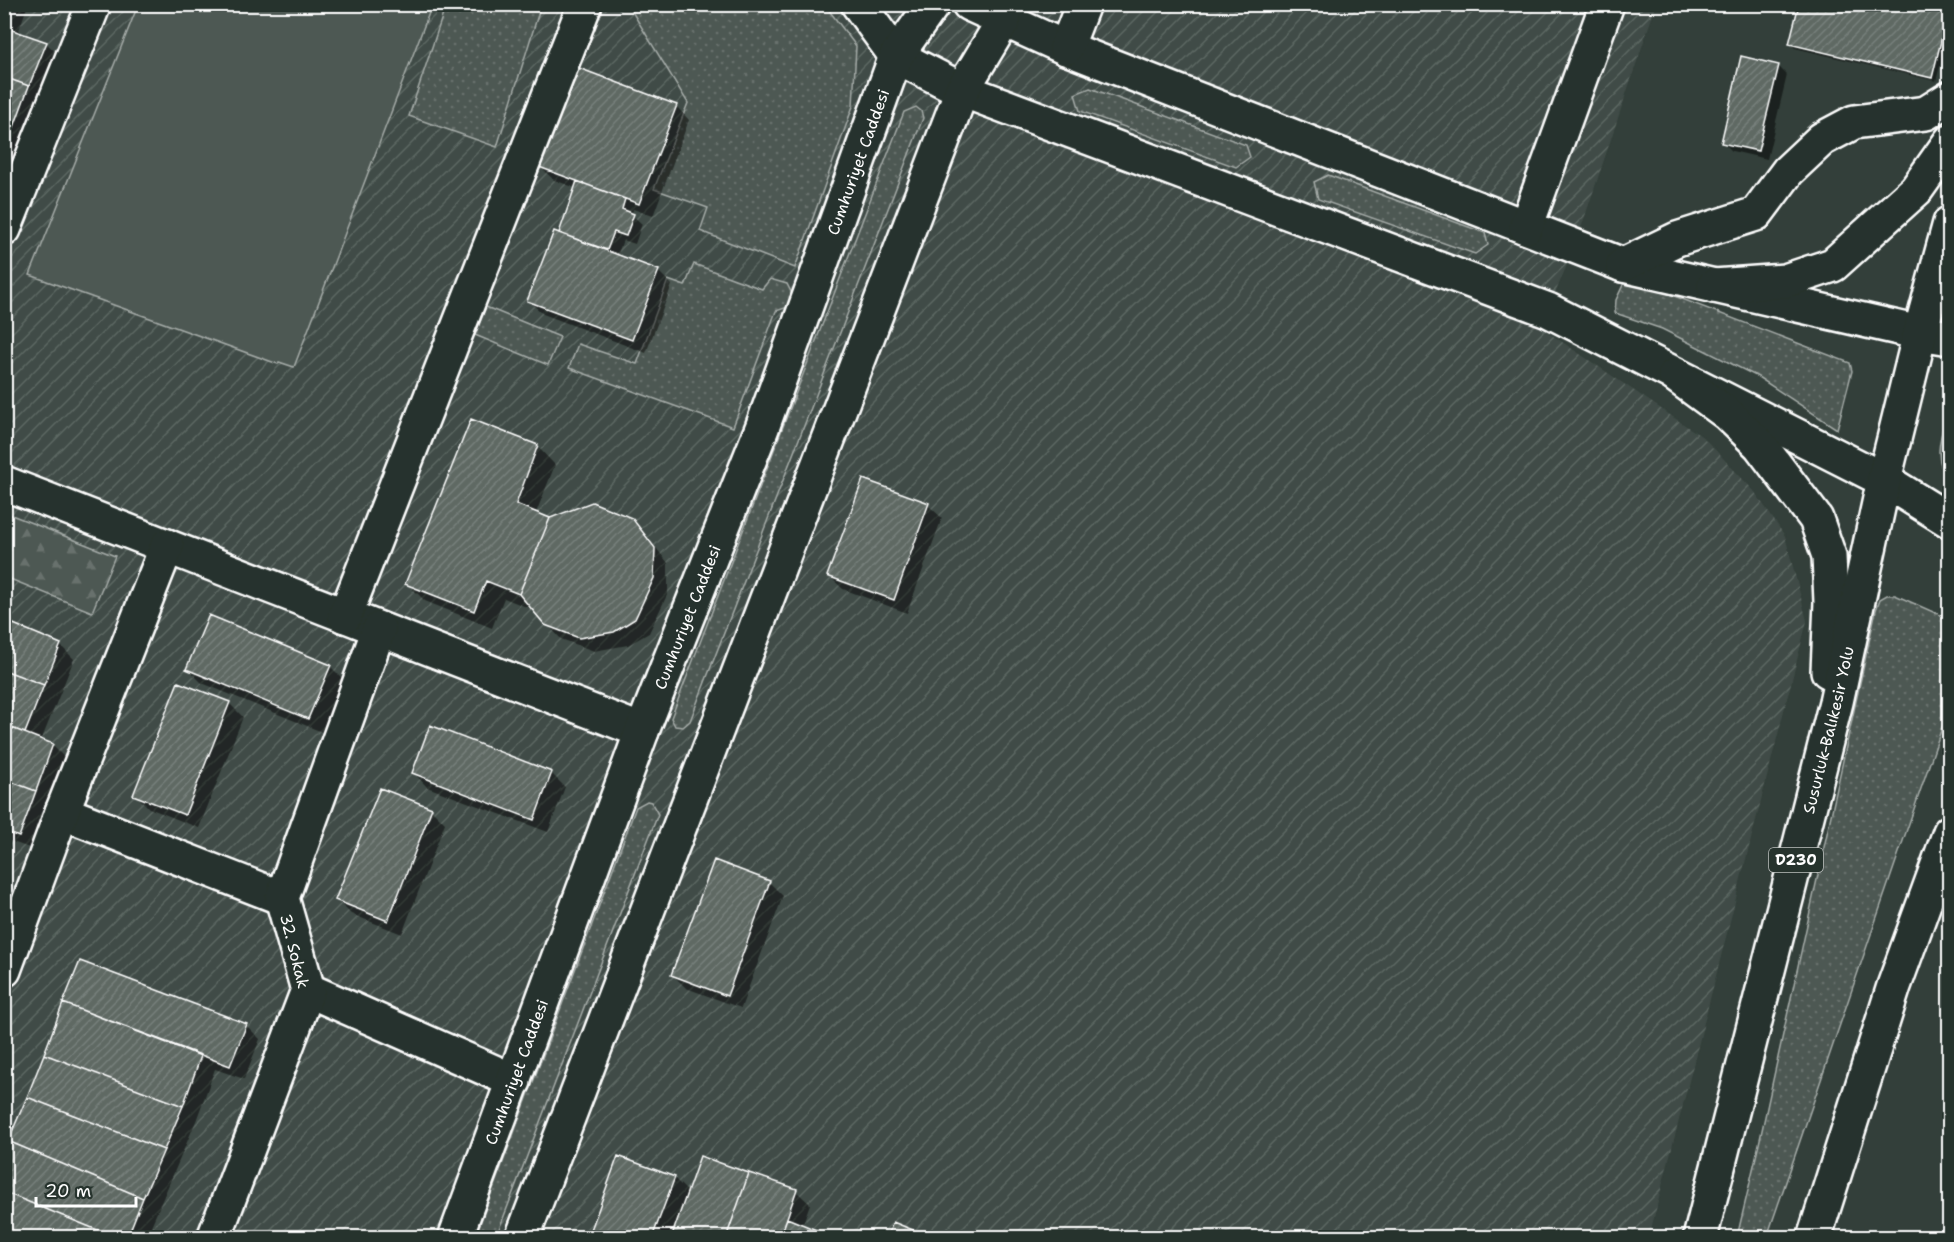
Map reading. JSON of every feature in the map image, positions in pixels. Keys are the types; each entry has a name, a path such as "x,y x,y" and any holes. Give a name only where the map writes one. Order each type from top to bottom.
{"main road":[{"path":"4,229 94,4"},
{"path":"345,616 585,4"},
{"path":"858,4 896,56 962,90 1548,310 1884,480 1950,522"},
{"name":"Cumhuriyet Caddesi","path":"455,1238 642,731 762,428 896,56 933,4"},
{"path":"969,4 1066,48 1623,264 1935,336"},
{"path":"1066,48 1083,4"},
{"path":"1526,227 1607,4"},
{"path":"522,1238 962,90 1004,20"},
{"path":"1623,264 1677,239 1756,214 1788,171 1822,139 1854,122 1926,113 1950,98"},
{"path":"1714,286 1785,281 1833,265 1916,190 1950,142"},
{"name":"Susurluk-Balıkesir Yolu","path":"1700,1238 1829,728 1884,480 1935,336 1950,223"},
{"path":"1675,375 1728,414 1760,445 1816,519 1829,556 1830,602 1827,649 1829,728"},
{"path":"4,483 642,731"},
{"path":"4,970 62,812 166,546"},
{"name":"32. Sokak","path":"214,1238 308,990 282,898 379,629"},
{"path":"62,812 282,898"},
{"path":"1814,1238 1894,986 1950,832"},
{"path":"308,990 514,1081"}],"shaded area":[{"path":"5,5 1656,5 1575,246 1548,310 1537,325 1704,438 1754,491 1785,536 1807,621 1649,1237 5,1238"}],"green space":[{"path":"138,5 432,5 294,367 279,362 278,364 30,275"},
{"path":"446,5 541,5 497,147 409,116"},
{"path":"628,5 825,5 856,46 853,106 795,268 700,231 708,208 654,189 688,103"},
{"path":"1090,88 1246,145 1250,157 1236,167 1080,111 1075,94"},
{"path":"916,107 921,111 923,118 690,721 683,727 675,726 671,718 904,112"},
{"path":"1328,175 1485,233 1488,245 1475,254 1318,199 1314,182"},
{"path":"694,264 762,289 770,279 787,284 793,296 788,307 776,311 733,427 569,368 578,344 637,364 668,280 685,286"},
{"path":"1635,281 1850,363 1852,371 1837,429 1758,377 1662,329 1615,313 1616,300 1624,283"},
{"path":"486,307 560,337 548,365 475,335"},
{"path":"1949,406 1950,479 1943,471 1939,453 1941,434"},
{"path":"4,512 115,556 92,612 5,577"},
{"path":"1887,595 1895,595 1949,619 1949,707 1767,1237 1737,1237 1876,610 1880,599"},
{"path":"647,801 651,802 658,814 496,1237 475,1237 636,807"}],"building":[{"path":"1799,4 1950,4 1932,78 1789,44"},
{"path":"4,27 47,42 29,86 4,77"},
{"path":"1741,56 1779,65 1758,151 1721,143"},
{"path":"576,67 677,105 639,204 539,167"},
{"path":"4,77 29,86 11,135 4,133"},
{"path":"577,181 625,199 622,209 634,214 626,236 614,232 607,250 559,233"},
{"path":"554,231 659,270 632,340 527,301"},
{"path":"471,419 538,445 516,504 550,518 519,594 486,581 474,611 405,584"},
{"path":"863,479 929,503 894,600 827,576"},
{"path":"592,502 632,518 655,548 654,578 635,619 614,632 579,638 545,625 519,594 550,518"},
{"path":"209,615 331,665 308,719 186,669"},
{"path":"4,620 61,644 44,685 4,670"},
{"path":"4,670 44,685 25,733 4,725"},
{"path":"178,682 230,702 185,815 133,795"},
{"path":"4,725 53,744 36,791 4,779"},
{"path":"430,725 552,772 534,820 412,773"},
{"path":"4,779 36,791 19,837 4,831"},
{"path":"380,788 432,808 388,921 335,900"},
{"path":"714,860 770,881 727,996 671,975"},
{"path":"80,961 247,1024 230,1066 63,1003"},
{"path":"63,1003 201,1056 183,1106 44,1054"},
{"path":"44,1054 183,1106 164,1150 27,1097"},
{"path":"27,1097 164,1150 143,1198 8,1141"},
{"path":"8,1141 143,1198 127,1238 117,1238 4,1192 4,1151"},
{"path":"618,1156 675,1177 652,1238 588,1238"},
{"path":"700,1156 749,1173 726,1238 671,1238"},
{"path":"749,1173 797,1189 780,1238 726,1238"},
{"path":"4,1192 117,1238 4,1238"},
{"path":"787,1218 831,1236 831,1238 780,1238"},
{"path":"893,1222 933,1238 887,1238"}]}
